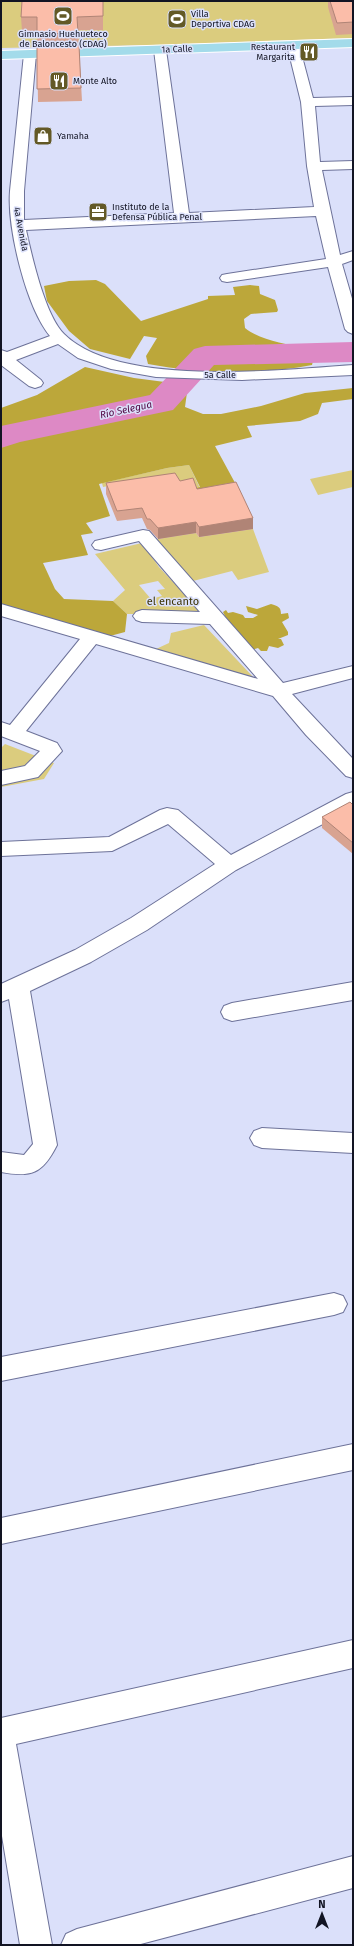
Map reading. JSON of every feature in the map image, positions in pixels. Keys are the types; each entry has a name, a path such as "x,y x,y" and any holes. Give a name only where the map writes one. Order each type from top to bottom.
{"main road":[{"name":"1a Calle","path":"1,55 353,43"}],"street":[{"path":"293,45 308,102 314,166 322,211 334,262 348,294 353,329"},
{"path":"160,50 182,218"},
{"name":"4a Avenida","path":"30,54 16,205 18,225 46,321 71,349 88,358"},
{"path":"308,102 353,101"},
{"path":"314,166 353,165"},
{"path":"1,192 18,191"},
{"path":"18,225 322,211"},
{"path":"227,278 334,262 353,255"},
{"path":"3,358 60,338"},
{"path":"3,358 36,382"},
{"name":"5a Calle","path":"88,358 136,369 178,375 214,376 353,370"},
{"path":"101,545 143,535 278,692 353,771"},
{"path":"1,610 278,692 353,672"},
{"path":"142,616 214,618"},
{"path":"1,778 32,772 52,751 50,748 7,732 92,637"},
{"path":"1,1162 23,1167 37,1160 46,1145 10,990 83,956 139,924 229,865 353,799"},
{"path":"1,849 112,844 167,815 171,815 229,865"},
{"path":"232,1012 353,991"},
{"path":"262,1138 353,1142"},
{"path":"1,1369 334,1304"},
{"path":"1,1530 353,1457"},
{"path":"1,1733 353,1654"},
{"path":"1,1740 36,1945"},
{"path":"77,1945 353,1872"}],"green space":[{"name":"Villa Deportiva CDAG","path":"1,1 353,1 353,38 153,45 1,48"},
{"path":"189,465 200,488 193,489 119,484 103,487 102,483 167,468"},
{"path":"353,470 353,487 318,495 310,479"},
{"path":"253,529 269,572 238,580 232,571 193,581 151,540 196,533 199,537"},
{"name":"el encanto","path":"142,543 159,567 203,614 127,614 113,601 125,590 95,554","holes":["158,581 165,589 157,590 162,596 151,599 139,585"]},
{"path":"204,625 255,679 156,649 169,643 171,633"},
{"path":"5,744 54,763 44,779 1,787 1,748"}],"shaded area":[{"path":"96,280 105,284 141,321 208,299 208,296 235,295 233,287 250,285 259,286 260,294 275,300 278,310 277,312 251,314 244,319 245,328 266,339 305,349 313,361 312,365 251,372 230,372 189,370 148,364 146,356 157,338 144,336 130,359 90,349 69,331 47,301 44,286 69,281"},
{"path":"85,367 134,378 188,385 185,407 203,414 221,414 261,406 305,393 353,388 353,399 322,403 318,414 300,421 247,426 252,437 215,446 240,492 193,489 200,487 189,465 167,468 99,484 110,516 86,523 93,533 81,535 88,555 43,563 55,589 64,599 113,601 127,614 125,632 110,636 1,607 1,408 37,395"},
{"path":"271,604 279,607 281,614 288,613 289,618 282,622 288,632 288,635 278,639 281,639 284,645 278,648 269,646 267,651 261,651 258,648 252,650 227,620 223,612 226,610 228,613 233,612 243,615 245,618 253,618 258,615 248,612 246,606 257,609"}],"building":[{"name":"Gimnasio Huehueteco de Baloncesto (CDAG)","path":"22,1 103,1 103,16 77,17 78,33 37,34 37,17 21,17"},
{"path":"330,1 353,1 353,22 337,23"},
{"name":"Monte Alto","path":"79,45 81,88 37,89 37,47"},
{"path":"175,473 180,481 193,478 197,489 236,482 253,518 199,527 196,522 158,528 150,519 147,519 142,508 117,511 106,483"},
{"path":"350,802 353,805 353,843 322,817"}],"waterway":[{"name":"Río Selegua","path":"1,438 10,434 161,403 205,356 353,352"}],"place":[{"name":"Gimnasio Huehueteco de Baloncesto (CDAG)","path":"63,16"},
{"name":"Villa Deportiva CDAG","path":"177,19"},
{"name":"Restaurant Margarita","path":"309,52"},
{"name":"Monte Alto","path":"59,81"},
{"name":"Yamaha","path":"43,136"},
{"name":"Instituto de la Defensa Pública Penal","path":"98,212"}]}
